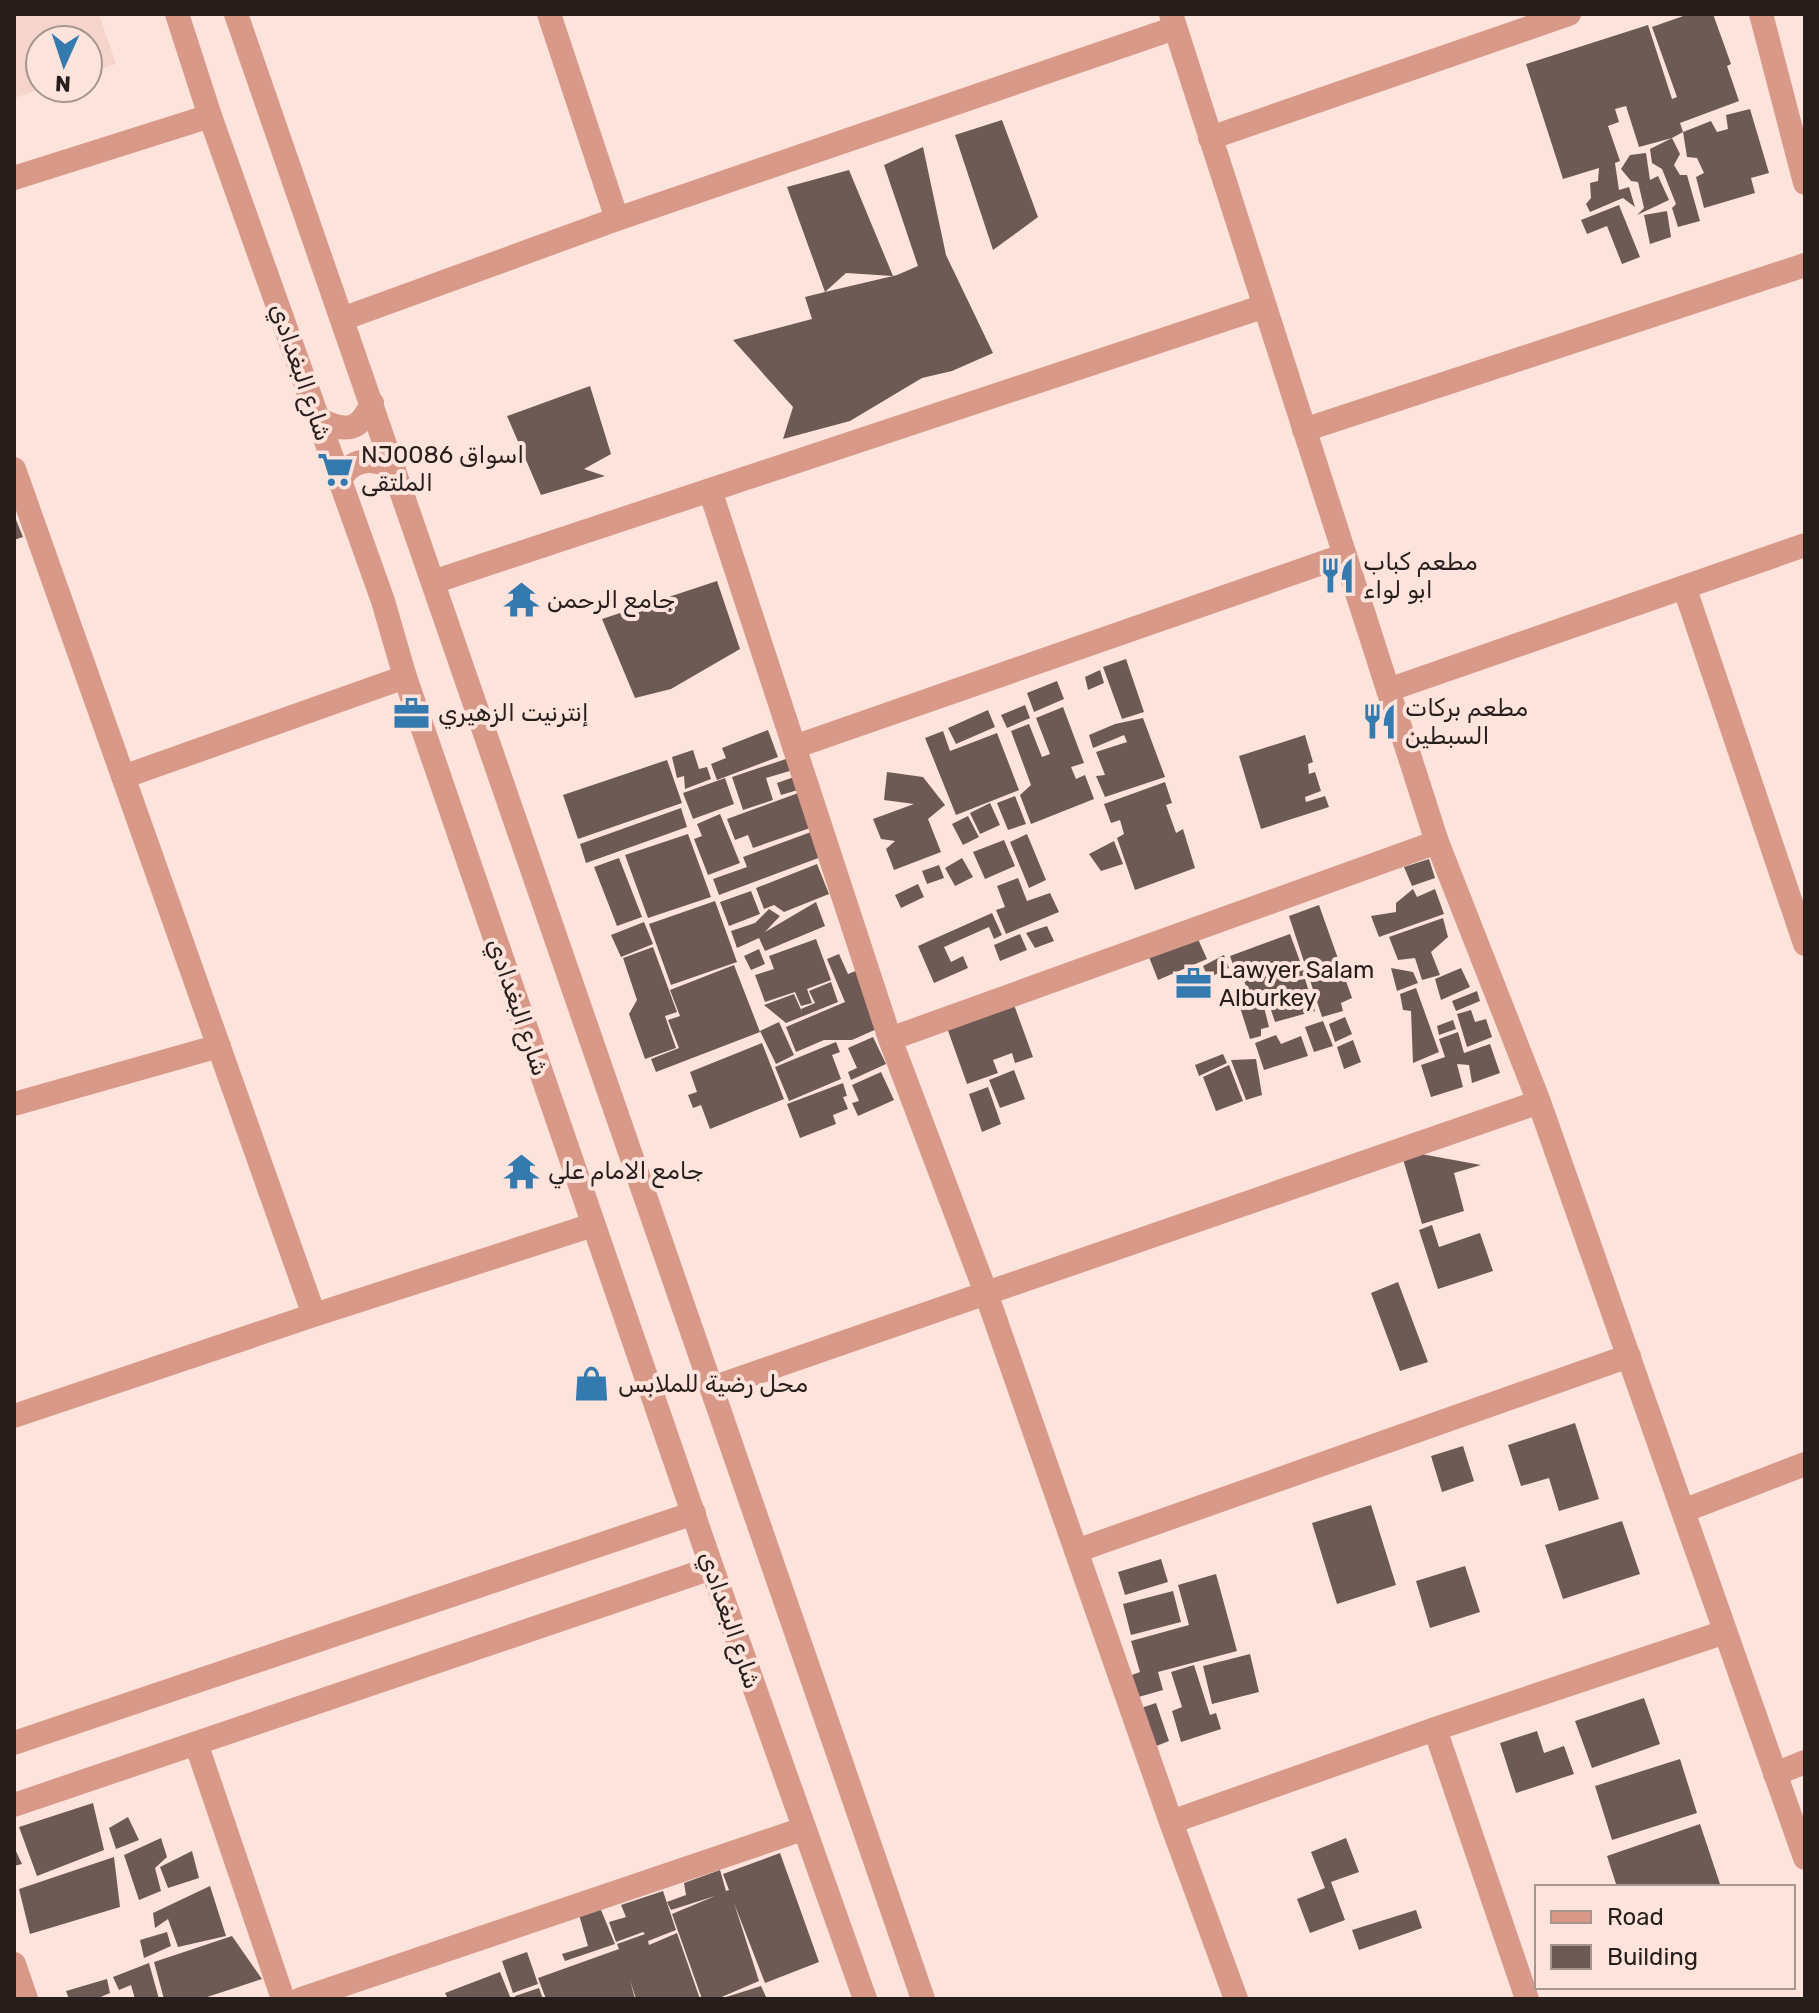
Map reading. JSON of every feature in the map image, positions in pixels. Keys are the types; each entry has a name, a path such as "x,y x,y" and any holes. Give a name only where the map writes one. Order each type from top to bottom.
{"street":[{"name":"شارع البغدادي","path":"177,14 210,116 383,601 405,677 593,1225 865,1999"},
{"path":"236,14 923,1999"},
{"path":"549,14 617,219"},
{"path":"1210,138 1569,14"},
{"path":"1761,14 1805,183"},
{"path":"342,319 1173,21 1437,842 1539,1102 1805,1858"},
{"path":"14,178 210,116"},
{"path":"1304,430 1805,265"},
{"path":"433,582 1265,306"},
{"path":"318,419 337,428 353,427 365,419 372,403"},
{"path":"339,482 344,471 364,460 394,469"},
{"path":"14,469 314,1315"},
{"path":"710,490 890,1039 986,1293 1236,1999"},
{"path":"1388,690 1805,545"},
{"path":"794,747 1345,555"},
{"path":"1685,589 1805,944"},
{"path":"123,777 405,677"},
{"path":"890,1039 1437,842"},
{"path":"14,1104 219,1046"},
{"path":"712,1388 1539,1102"},
{"path":"14,1416 593,1225"},
{"path":"1076,1551 1629,1356"},
{"path":"1683,1511 1805,1464"},
{"path":"14,1743 694,1513"},
{"path":"14,1805 712,1568"},
{"path":"1171,1822 1725,1632"},
{"path":"1435,1729 1527,1999"},
{"path":"196,1743 283,1999"},
{"path":"1775,1774 1805,1762"},
{"path":"301,1999 803,1829"},
{"path":"14,1964 26,1999"}],"shaded area":[{"path":"14,14 99,14 102,24 24,24 24,95 14,98"},
{"path":"104,29 116,64 104,68"}],"building":[{"path":"1689,14 1713,14 1731,64 1727,66 1739,101 1680,123 1683,132 1672,138 1639,147 1626,106 1615,109 1619,122 1608,126 1620,161 1615,163 1619,190 1629,187 1635,207 1623,198 1590,212 1586,204 1591,198 1590,183 1598,181 1599,168 1563,179 1526,64 1648,25 1672,99 1677,97 1652,27"},
{"path":"1750,109 1769,173 1751,178 1755,193 1704,208 1696,177 1704,173 1697,158 1687,157 1683,132 1711,121 1717,132 1728,129 1726,115"},
{"path":"1002,120 1038,217 993,250 955,135"},
{"path":"1672,138 1680,154 1674,165 1680,175 1687,175 1700,221 1678,227 1672,208 1676,204 1662,169 1652,163 1650,149"},
{"path":"923,147 946,255 993,353 952,371 922,378 850,421 783,439 793,407 733,340 812,319 805,297 897,275 918,266 884,165"},
{"path":"1646,153 1650,180 1658,176 1669,200 1637,215 1644,208 1638,182 1631,181 1621,169 1630,155"},
{"path":"849,170 893,276 846,273 825,292 787,187"},
{"path":"1619,205 1640,257 1622,264 1607,226 1587,234 1581,220"},
{"path":"1667,211 1671,237 1650,244 1644,215"},
{"path":"590,386 611,454 584,469 605,476 541,495 507,416"},
{"path":"14,515 23,537 14,540"},
{"path":"717,581 740,649 671,689 635,698 602,619"},
{"path":"1126,659 1144,712 1122,719 1103,667"},
{"path":"1100,670 1104,683 1088,690 1085,677"},
{"path":"1057,681 1064,699 1034,712 1027,693"},
{"path":"1025,705 1030,718 1007,728 1001,715"},
{"path":"1063,707 1084,763 1071,767 1076,779 1085,775 1094,799 1031,824 1020,795 1031,785 1011,731 1029,724 1042,757 1050,754 1036,718"},
{"path":"988,710 995,727 956,744 948,728"},
{"path":"1143,718 1165,777 1105,797 1096,776 1105,775 1096,752 1127,742 1124,735 1093,748 1089,735 1115,724"},
{"path":"768,730 778,757 717,780 711,764 726,758 722,748"},
{"path":"943,731 950,751 997,733 1019,790 956,815 925,738"},
{"path":"1305,735 1313,762 1308,764 1309,774 1315,772 1321,791 1305,797 1306,802 1325,796 1329,807 1261,829 1239,756"},
{"path":"693,750 699,769 707,767 711,779 685,789 684,776 677,778 672,757"},
{"path":"789,758 793,770 766,778 773,800 743,810 732,777"},
{"path":"667,760 682,803 578,839 563,795"},
{"path":"887,772 923,777 945,805 928,819 941,852 894,870 886,849 895,841 881,839 873,819 914,804 884,800"},
{"path":"797,776 801,789 781,795 777,783"},
{"path":"725,778 734,804 693,819 683,793"},
{"path":"1165,782 1172,803 1166,805 1176,833 1183,829 1195,868 1135,890 1117,838 1124,834 1120,820 1111,823 1104,804"},
{"path":"801,792 813,827 753,848 748,835 735,840 727,819"},
{"path":"1015,796 1026,824 1008,830 997,803"},
{"path":"990,803 1000,825 980,834 970,813"},
{"path":"681,808 687,827 586,863 580,844"},
{"path":"720,814 740,863 708,875 694,839 702,836 697,824"},
{"path":"968,816 979,837 963,845 952,824"},
{"path":"811,832 821,857 719,895 713,879 747,867 743,857"},
{"path":"688,834 711,897 648,918 625,855"},
{"path":"1027,834 1046,880 1029,888 1010,842"},
{"path":"1004,840 1015,866 985,879 973,852"},
{"path":"1114,841 1123,864 1101,871 1089,854"},
{"path":"619,858 642,917 617,926 594,867"},
{"path":"962,858 973,877 955,886 945,868"},
{"path":"1429,859 1435,878 1412,886 1404,867"},
{"path":"817,864 829,894 784,912 774,905 764,909 756,888"},
{"path":"939,865 944,878 927,884 922,871"},
{"path":"1018,878 1027,901 1050,893 1059,912 1006,934 996,910 1005,907 997,886"},
{"path":"918,884 924,897 901,908 895,895"},
{"path":"1413,889 1417,897 1435,889 1444,914 1379,937 1371,916 1396,912 1396,903"},
{"path":"751,891 760,914 729,926 720,902"},
{"path":"715,901 737,962 671,985 649,924"},
{"path":"816,902 825,926 765,951 759,938 737,948 731,931 755,923 769,909 780,916 765,932"},
{"path":"1319,905 1352,998 1341,1003 1343,1011 1322,1017 1289,916"},
{"path":"992,913 1002,935 994,939 989,927 944,947 951,962 963,956 968,968 934,983 918,946"},
{"path":"1443,918 1448,937 1431,952 1440,975 1422,980 1415,958 1398,960 1389,937"},
{"path":"644,922 653,944 621,957 611,935"},
{"path":"1047,926 1054,941 1035,948 1026,933"},
{"path":"1020,934 1027,950 1000,961 994,945"},
{"path":"1290,934 1305,975 1290,979 1286,965 1271,963 1237,976 1230,956"},
{"path":"816,939 831,980 807,989 812,1003 801,1006 795,992 765,1002 755,975 774,969 769,956"},
{"path":"1198,939 1207,959 1158,980 1149,957"},
{"path":"653,947 677,1012 665,1016 676,1048 645,1059 629,1014 637,1000 623,958"},
{"path":"759,949 765,964 751,970 744,956"},
{"path":"839,954 848,974 868,966 879,1028 852,1040 824,1040 796,1052 786,1027 845,1002 827,959"},
{"path":"1224,955 1229,968 1208,978 1203,966"},
{"path":"734,965 760,1032 656,1072 651,1059 679,1048 668,1020 680,1016 670,990"},
{"path":"1273,966 1280,969 1285,982 1305,979 1315,1011 1275,1022 1269,1004 1264,1007 1269,1027 1261,1029 1261,1036 1250,1039 1239,1004 1250,1000 1243,977"},
{"path":"1391,968 1413,972 1418,983 1397,991"},
{"path":"1461,968 1470,987 1441,1000 1435,979"},
{"path":"831,982 838,1002 786,1023 764,1005 794,994 802,1012 801,1009 815,1003 809,991"},
{"path":"1416,988 1439,1052 1413,1063 1411,1011 1403,1010 1400,994"},
{"path":"1477,991 1480,1001 1456,1011 1452,1001"},
{"path":"1013,1002 1033,1057 1015,1063 1012,1053 993,1060 998,1073 967,1084 946,1025"},
{"path":"1471,1010 1475,1022 1486,1019 1492,1037 1467,1047 1457,1014"},
{"path":"1345,1017 1352,1034 1335,1042 1329,1024"},
{"path":"1453,1020 1456,1029 1439,1035 1437,1026"},
{"path":"1323,1021 1333,1046 1314,1052 1305,1027"},
{"path":"779,1022 794,1055 776,1064 760,1031"},
{"path":"1458,1032 1464,1053 1490,1044 1500,1073 1472,1083 1469,1065 1457,1064 1463,1087 1431,1097 1421,1065 1445,1057 1439,1039"},
{"path":"1276,1035 1281,1044 1301,1036 1308,1056 1264,1070 1255,1043"},
{"path":"873,1037 886,1064 851,1080 848,1072 857,1068 848,1048"},
{"path":"1353,1040 1361,1062 1344,1069 1337,1047"},
{"path":"836,1042 840,1052 832,1055 841,1079 789,1101 775,1067"},
{"path":"762,1043 784,1099 710,1129 701,1105 693,1108 688,1095 697,1092 690,1072"},
{"path":"1223,1054 1227,1063 1199,1076 1195,1065"},
{"path":"1256,1059 1262,1095 1246,1100 1231,1060"},
{"path":"1229,1065 1243,1101 1216,1111 1203,1077"},
{"path":"1014,1070 1025,1099 1000,1108 989,1080"},
{"path":"881,1072 894,1100 858,1116 852,1103 859,1101 852,1085"},
{"path":"843,1083 847,1096 843,1097 848,1109 833,1115 836,1124 800,1138 787,1104"},
{"path":"988,1087 1001,1124 982,1132 969,1094"},
{"path":"1421,1154 1481,1165 1454,1173 1464,1211 1422,1224 1403,1159"},
{"path":"1432,1225 1439,1247 1480,1233 1493,1271 1438,1289 1419,1230"},
{"path":"1398,1282 1428,1362 1400,1371 1371,1293"},
{"path":"1575,1423 1599,1499 1559,1511 1549,1478 1521,1486 1508,1445"},
{"path":"1463,1446 1474,1481 1442,1492 1431,1456"},
{"path":"1371,1505 1396,1585 1337,1604 1312,1523"},
{"path":"1622,1521 1640,1574 1563,1599 1545,1545"},
{"path":"1161,1559 1168,1582 1125,1595 1118,1572"},
{"path":"1465,1566 1480,1612 1430,1628 1416,1581"},
{"path":"1216,1574 1237,1651 1158,1672 1163,1690 1135,1698 1129,1676 1140,1672 1131,1641 1189,1625 1178,1585"},
{"path":"1173,1591 1181,1622 1131,1635 1123,1604"},
{"path":"1250,1654 1259,1692 1212,1704 1203,1666"},
{"path":"1194,1665 1210,1715 1216,1713 1221,1729 1181,1742 1172,1711 1182,1707 1171,1672"},
{"path":"1644,1698 1660,1744 1592,1768 1575,1721"},
{"path":"1156,1703 1169,1741 1151,1748 1138,1709"},
{"path":"1537,1731 1544,1753 1564,1746 1574,1774 1516,1793 1500,1743"},
{"path":"1680,1759 1697,1813 1612,1840 1595,1786"},
{"path":"93,1803 104,1850 37,1876 19,1827"},
{"path":"128,1817 139,1840 116,1849 109,1828"},
{"path":"1700,1824 1720,1884 1616,1885 1607,1856"},
{"path":"161,1838 167,1857 155,1868 161,1891 139,1900 124,1855"},
{"path":"1346,1838 1359,1872 1331,1882 1345,1920 1310,1933 1297,1899 1325,1888 1311,1852"},
{"path":"14,1847 22,1864 14,1866"},
{"path":"192,1851 199,1878 168,1888 160,1867"},
{"path":"780,1853 819,1962 765,1983 734,1903 759,1981 717,1999 702,1999 672,1914 715,1896 671,1910 667,1902 686,1895 684,1883 720,1870 726,1891 729,1890 723,1874"},
{"path":"114,1857 120,1907 30,1934 19,1889"},
{"path":"210,1886 226,1936 178,1947 168,1919 155,1928 153,1913"},
{"path":"663,1891 676,1930 648,1941 649,1945 677,1933 700,1999 636,1999 630,1980 635,1999 546,1999 538,1978 619,1949 617,1944 645,1934 643,1932 616,1942 609,1922 626,1917 621,1905"},
{"path":"599,1905 615,1944 565,1961 562,1954 588,1946 578,1911"},
{"path":"1416,1910 1422,1928 1359,1950 1352,1930"},
{"path":"167,1932 171,1946 144,1958 140,1940"},
{"path":"232,1936 262,1979 201,1999 164,1999 154,1962"},
{"path":"527,1952 538,1984 513,1993 502,1961"},
{"path":"149,1963 159,1999 135,1999 131,1985 119,1990 113,1977"},
{"path":"500,1972 511,1999 448,1999 445,1993"},
{"path":"107,1979 110,1993 96,1999 69,1999 66,1991"},
{"path":"761,1986 767,1999 723,1999 723,1998"},
{"path":"539,1988 543,1999 516,1999 515,1996"}],"place":[{"name":"NJ0086 اسواق الملتقى","path":"335,469"},
{"name":"مطعم كباب ابو لواء","path":"1337,576"},
{"name":"جامع الرحمن","path":"521,600"},
{"name":"إنترنيت الزهيري","path":"412,713"},
{"name":"مطعم بركات السبطين","path":"1379,722"},
{"name":"Lawyer Salam Alburkey","path":"1193,984"},
{"name":"جامع الامام علي","path":"522,1171"},
{"name":"محل رضية للملابس","path":"592,1384"}]}
